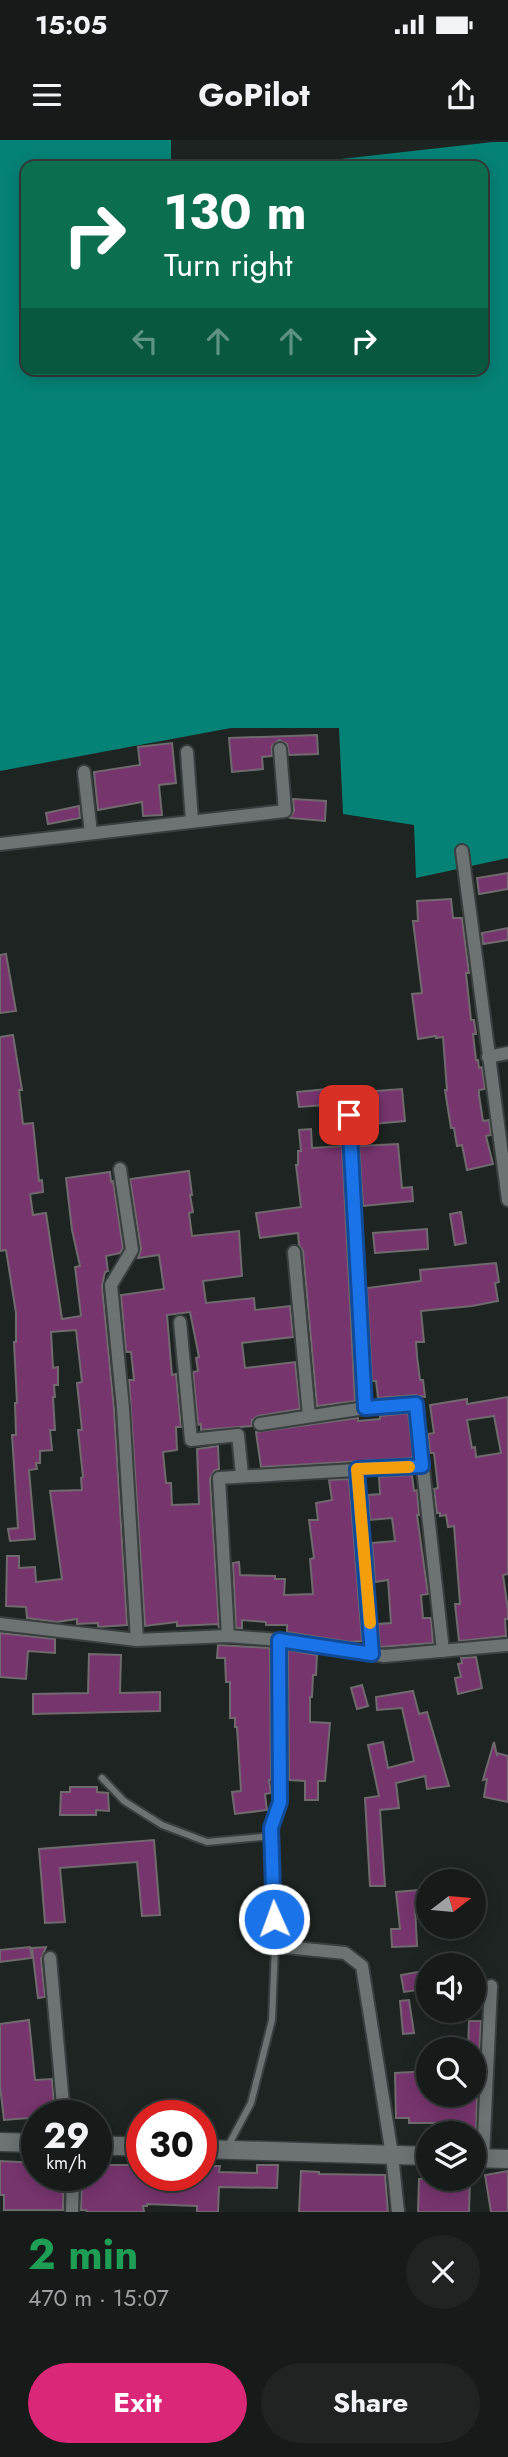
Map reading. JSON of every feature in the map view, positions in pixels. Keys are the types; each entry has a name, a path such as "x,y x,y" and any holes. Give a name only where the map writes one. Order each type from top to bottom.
{"main road":[{"path":"0,2142 21,2143"},
{"path":"217,2150 416,2156"},
{"path":"486,2158 508,2159"}],"street":[{"path":"0,844 285,811 279,749"},
{"path":"187,752 192,821"},
{"path":"84,772 91,833"},
{"path":"462,850 508,1200"},
{"path":"488,1057 508,1053"},
{"path":"349,1115 365,1408"},
{"path":"120,1169 132,1250 111,1285 123,1408 137,1640"},
{"path":"294,1252 309,1416"},
{"path":"180,1322 191,1440 238,1435 242,1475"},
{"path":"260,1424 365,1408 416,1404 443,1651"},
{"path":"228,1636 219,1478 422,1466"},
{"path":"357,1469 372,1654"},
{"path":"0,1624 137,1640 228,1636 279,1640 384,1656 508,1645"},
{"path":"279,1640 280,1802 271,1828 275,1946 345,1953 362,1966 392,2155 398,2212"},
{"path":"50,1958 63,2100"},
{"path":"482,2121 491,1986"},
{"path":"72,2212 73,2191"}],"lane":[{"path":"102,1778 124,1801 162,1825 207,1842 272,1836"},
{"path":"226,2150 251,2103 272,2020 275,1946"}],"shaded area":[{"path":"0,140 171,140 171,161 21,161 21,375 488,375 488,161 323,161 508,142 508,858 416,878 414,825 343,814 339,728 231,728 0,771"}],"building":[{"path":"317,735 318,754 289,755 287,744 279,740 272,746 272,756 262,757 263,769 232,772 229,738"},
{"path":"172,743 176,783 159,785 162,815 143,816 142,802 98,810 94,772 140,765 138,747"},
{"path":"293,799 326,801 325,821 290,818 294,811"},
{"path":"79,806 80,818 48,824 46,813"},
{"path":"508,873 508,889 479,894 477,878"},
{"path":"451,899 453,918 462,918 469,973 466,973 471,1020 474,1020 476,1034 473,1034 476,1060 479,1068 482,1067 485,1089 479,1090 479,1095 483,1121 489,1120 491,1135 486,1136 493,1164 467,1170 462,1145 457,1146 454,1128 451,1128 445,1090 443,1037 418,1039 412,994 422,993 413,921 418,921 417,901"},
{"path":"508,928 508,940 483,944 482,933"},
{"path":"6,954 16,1011 0,1013 0,955"},
{"path":"13,1035 22,1090 19,1090 23,1124 33,1123 39,1181 42,1180 43,1192 30,1194 33,1215 46,1213 62,1319 81,1316 75,1267 80,1266 72,1230 66,1178 110,1172 111,1182 113,1181 123,1248 120,1253 106,1256 108,1271 105,1272 102,1286 114,1409 127,1625 98,1627 98,1623 77,1624 77,1619 57,1622 27,1618 26,1607 6,1606 7,1556 19,1556 19,1568 35,1567 36,1582 62,1579 50,1491 82,1490 83,1477 77,1383 82,1382 76,1330 51,1332 53,1368 58,1367 58,1385 54,1385 53,1397 55,1430 50,1430 52,1450 40,1451 37,1469 29,1470 35,1539 10,1541 8,1529 18,1528 12,1435 16,1435 16,1313 6,1250 0,1251 0,1037"},
{"path":"337,1088 338,1104 299,1107 297,1092"},
{"path":"402,1089 405,1121 362,1125 360,1105 364,1105 363,1092"},
{"path":"311,1129 312,1148 342,1146 355,1401 317,1406 303,1251 299,1245 298,1233 260,1238 256,1213 301,1207 296,1165 298,1151 301,1151 299,1130"},
{"path":"398,1144 402,1188 412,1187 413,1201 363,1206 359,1146"},
{"path":"189,1171 193,1212 189,1213 192,1236 239,1231 242,1276 203,1281 206,1303 254,1298 255,1310 290,1306 293,1337 242,1343 245,1368 295,1362 300,1409 258,1416 252,1420 252,1426 201,1430 201,1424 198,1425 193,1372 198,1371 196,1358 199,1357 190,1312 167,1315 172,1375 176,1374 181,1427 176,1427 177,1450 163,1452 166,1483 171,1483 172,1505 199,1504 197,1449 218,1446 219,1469 214,1471 210,1479 219,1628 218,1624 177,1626 177,1622 145,1626 129,1380 134,1380 131,1352 126,1352 121,1295 164,1289 159,1255 138,1258 141,1249 130,1179"},
{"path":"461,1212 466,1243 455,1245 450,1214"},
{"path":"427,1229 428,1249 375,1253 373,1233"},
{"path":"496,1263 498,1301 421,1311 424,1342 416,1342 420,1380 423,1380 425,1397 415,1395 378,1398 376,1381 372,1381 367,1288 421,1281 420,1270"},
{"path":"508,1397 508,1574 503,1575 508,1619 505,1619 506,1636 459,1641 455,1604 460,1604 454,1526 448,1527 446,1515 440,1516 440,1513 437,1513 434,1489 438,1488 434,1453 430,1453 428,1434 434,1433 430,1405 467,1399 467,1404","holes":["494,1416 501,1453 476,1457 467,1420"]},
{"path":"408,1413 413,1455 411,1458 261,1467 256,1432 358,1418 358,1421 380,1419 380,1416"},
{"path":"412,1475 414,1491 417,1490 417,1515 428,1594 421,1595 423,1618 431,1618 433,1643 380,1647 378,1624 391,1623 388,1580 375,1582 372,1543 395,1541 392,1518 370,1520 368,1495 380,1494 379,1477"},
{"path":"349,1479 362,1641 350,1642 287,1632 287,1625 266,1625 266,1622 242,1620 242,1628 236,1628 233,1563 239,1562 240,1575 275,1576 275,1579 285,1579 284,1595 313,1594 310,1559 314,1558 309,1520 318,1520 316,1503 332,1500 329,1480"},
{"path":"0,1633 55,1639 55,1653 28,1651 26,1679 0,1677"},
{"path":"218,1645 270,1648 271,1793 265,1794 267,1810 235,1814 232,1792 241,1791 237,1727 235,1718 230,1718 230,1682 226,1682 225,1658 217,1658"},
{"path":"288,1650 317,1655 316,1675 313,1675 310,1697 310,1722 330,1723 325,1781 318,1781 318,1800 305,1800 305,1781 289,1780"},
{"path":"89,1654 121,1655 120,1693 160,1692 160,1711 33,1714 33,1694 88,1693"},
{"path":"476,1657 482,1688 458,1694 455,1678 461,1677 458,1664 462,1663 461,1658"},
{"path":"362,1685 368,1706 357,1709 351,1688"},
{"path":"413,1691 419,1714 427,1712 449,1786 427,1789 425,1776 396,1783 399,1808 380,1810 385,1886 370,1886 365,1798 379,1796 368,1745 383,1742 388,1768 414,1761 402,1708 377,1710 376,1697"},
{"path":"494,1742 497,1756 497,1753 508,1756 508,1802 484,1797 487,1779 483,1780"},
{"path":"70,1787 97,1787 97,1792 108,1793 109,1811 96,1810 96,1815 60,1815 61,1792 70,1792"},
{"path":"154,1840 160,1915 142,1916 137,1862 60,1868 65,1922 45,1923 39,1849"},
{"path":"416,1890 417,1946 392,1947 391,1929 400,1929 396,1892"},
{"path":"30,1947 32,1958 0,1962 0,1950"},
{"path":"46,1947 41,1959 45,1997 38,1998 32,1948"},
{"path":"416,1972 416,1990 404,1992 401,1975"},
{"path":"409,2000 414,2033 403,2034 400,2001"},
{"path":"29,2020 35,2080 52,2079 54,2100 21,2100 21,2119 4,2120 0,2086 0,2024"},
{"path":"469,2023 481,2023 480,2037 468,2037"},
{"path":"416,2072 416,2107 477,2107 476,2121 409,2123 409,2118 396,2118 395,2073"},
{"path":"0,2161 21,2162 21,2191 64,2191 63,2210 4,2210 4,2195 0,2195"},
{"path":"112,2165 126,2165 126,2191 217,2191 217,2166 220,2166 219,2172 257,2173 257,2165 278,2165 277,2188 219,2187 218,2212 197,2212 197,2206 147,2204 143,2206 144,2212 81,2210 82,2191 112,2191"},
{"path":"301,2171 319,2174 385,2175 388,2212 299,2212"},
{"path":"508,2171 508,2212 491,2212 486,2175"},
{"path":"419,2191 470,2191 469,2212 418,2212"}],"slow traffic":[{"path":"370,1623 357,1469 409,1467"}],"route":[{"path":"274,1919 271,1828 280,1802 279,1640 372,1654 357,1469 422,1466 416,1404 365,1408 349,1115"}]}
